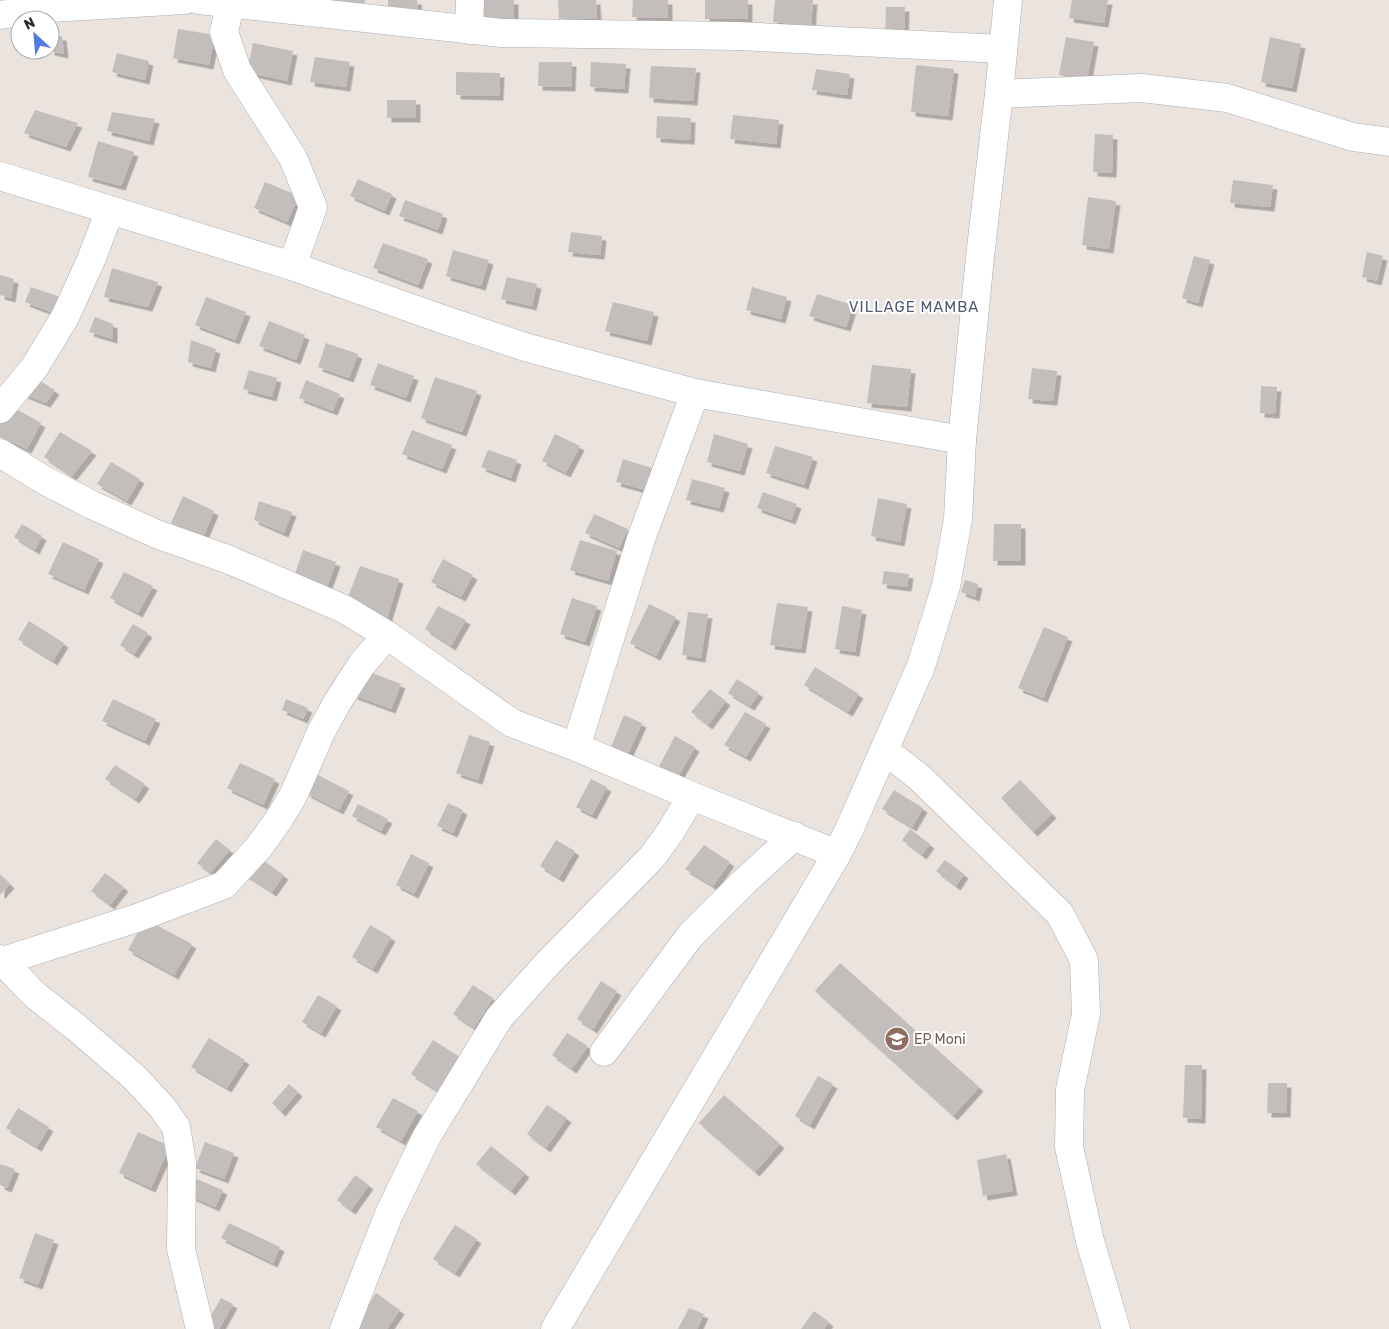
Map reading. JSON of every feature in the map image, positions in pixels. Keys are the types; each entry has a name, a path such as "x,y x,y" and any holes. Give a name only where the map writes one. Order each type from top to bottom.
{"street":[{"path":"0,14 50,8 185,0"},
{"path":"199,0 502,33 738,36 1003,49"},
{"path":"469,30 470,0"},
{"path":"556,1328 837,854 921,666 946,586 958,519 962,440 1008,0"},
{"path":"231,2 224,32 237,70 293,158 313,207 292,266"},
{"path":"999,94 1142,88 1227,98 1353,137 1389,142"},
{"path":"0,176 292,266 525,347 695,393 962,440"},
{"path":"0,409 34,368 65,318 91,260 110,210"},
{"path":"576,747 641,539 695,393"},
{"path":"0,453 44,480 92,505 159,535 227,559 344,609 387,635 512,723 576,747 837,854"},
{"path":"200,1329 181,1249 182,1163 176,1127 162,1107 134,1077 77,1028 35,996 1,960 137,918 224,885 279,819 293,796 321,732 338,701 362,664 387,635"},
{"path":"884,750 920,777 1060,914 1084,960 1086,1014 1070,1090 1068,1147 1090,1241 1116,1329"},
{"path":"344,1329 389,1214 427,1136 499,1018 548,963 652,857 669,834 692,796"},
{"path":"604,1052 690,936 794,836"}],"building":[{"path":"326,0 365,0 363,13"},
{"path":"388,0 417,0 418,9 388,9"},
{"path":"476,0 514,0 514,19 476,19"},
{"path":"558,0 596,0 597,18 559,19"},
{"path":"633,0 668,0 668,18 632,17"},
{"path":"705,0 748,0 748,19 705,19"},
{"path":"775,0 813,0 811,26 773,22"},
{"path":"1072,0 1108,0 1104,23 1069,18"},
{"path":"886,7 905,7 904,41 885,40"},
{"path":"178,29 215,35 209,65 173,58"},
{"path":"60,36 62,36 64,54 60,53"},
{"path":"1066,37 1094,42 1087,80 1059,75"},
{"path":"1270,37 1301,44 1292,88 1261,82"},
{"path":"253,43 293,51 287,81 247,72"},
{"path":"117,53 149,61 145,80 112,72"},
{"path":"315,57 350,62 346,87 310,82"},
{"path":"539,62 572,62 571,87 538,86"},
{"path":"591,62 626,64 624,89 590,87"},
{"path":"916,65 954,69 948,116 911,112"},
{"path":"651,66 696,68 693,101 649,98"},
{"path":"816,69 850,74 847,95 812,90"},
{"path":"456,72 500,73 499,96 456,95"},
{"path":"387,100 416,100 416,118 387,118"},
{"path":"35,110 78,123 66,147 24,133"},
{"path":"112,112 155,119 149,141 107,131"},
{"path":"733,115 779,120 776,144 730,139"},
{"path":"657,116 691,118 690,140 656,138"},
{"path":"1095,134 1113,135 1112,173 1093,172"},
{"path":"98,141 134,152 121,186 88,177"},
{"path":"358,179 392,194 385,211 350,196"},
{"path":"1233,180 1273,185 1270,207 1230,203"},
{"path":"265,182 299,196 287,222 254,208"},
{"path":"1088,197 1116,201 1109,249 1082,245"},
{"path":"405,200 443,214 438,230 399,216"},
{"path":"571,232 602,236 600,255 568,252"},
{"path":"383,243 428,259 418,285 373,268"},
{"path":"453,250 489,260 481,286 446,276"},
{"path":"1367,252 1383,256 1377,281 1362,277"},
{"path":"1194,256 1210,260 1198,303 1182,298"},
{"path":"112,268 158,282 148,307 104,297"},
{"path":"0,275 14,279 11,298 0,295"},
{"path":"507,277 537,284 532,306 501,299"},
{"path":"31,287 63,298 58,315 25,302"},
{"path":"752,287 787,297 781,319 746,310"},
{"path":"817,294 853,305 846,327 809,316"},
{"path":"206,297 246,312 235,340 195,325"},
{"path":"613,302 654,312 647,341 605,331"},
{"path":"95,317 113,324 113,339 89,332"},
{"path":"269,321 305,335 296,360 259,346"},
{"path":"191,340 216,349 211,368 188,362"},
{"path":"326,343 358,354 349,378 318,367"},
{"path":"378,363 414,376 406,398 370,385"},
{"path":"872,365 911,369 907,407 867,403"},
{"path":"1032,368 1057,371 1053,401 1028,399"},
{"path":"249,370 277,378 272,397 243,389"},
{"path":"435,377 477,391 462,432 421,418"},
{"path":"35,378 55,390 46,403 23,394"},
{"path":"306,380 340,394 333,411 299,398"},
{"path":"1261,386 1277,387 1275,414 1260,413"},
{"path":"11,406 41,423 27,449 0,437 0,425"},
{"path":"412,430 452,445 442,469 402,454"},
{"path":"60,432 92,451 72,476 44,457"},
{"path":"555,434 580,446 566,473 542,461"},
{"path":"714,434 748,444 740,471 707,462"},
{"path":"775,446 813,457 804,485 766,473"},
{"path":"488,450 517,460 511,478 481,467"},
{"path":"623,459 652,468 645,490 616,482"},
{"path":"111,462 140,479 127,501 97,484"},
{"path":"692,479 725,488 719,508 686,500"},
{"path":"763,492 797,504 791,520 757,508"},
{"path":"183,496 214,511 203,537 171,523"},
{"path":"878,498 907,504 900,542 871,536"},
{"path":"259,501 292,512 284,533 254,520"},
{"path":"594,514 628,529 619,548 585,533"},
{"path":"22,524 42,536 35,550 14,537"},
{"path":"994,524 1021,524 1021,561 993,561"},
{"path":"580,540 617,551 608,581 570,570"},
{"path":"63,542 99,559 84,590 48,574"},
{"path":"303,550 336,562 326,590 293,580"},
{"path":"443,559 473,575 461,597 431,582"},
{"path":"360,566 399,579 387,619 346,602"},
{"path":"884,571 909,574 907,587 882,584"},
{"path":"124,572 153,586 138,613 110,598"},
{"path":"965,580 978,584 975,597 961,592"},
{"path":"572,598 597,606 585,642 560,634"},
{"path":"777,603 808,607 801,649 770,645"},
{"path":"649,604 676,617 656,656 630,643"},
{"path":"438,606 466,620 451,646 425,629"},
{"path":"842,606 862,610 855,652 835,649"},
{"path":"688,612 708,614 701,658 682,655"},
{"path":"29,621 64,643 53,661 18,639"},
{"path":"133,624 148,633 134,654 120,645"},
{"path":"1044,627 1068,637 1043,698 1018,688"},
{"path":"815,667 859,694 848,712 804,685"},
{"path":"362,669 401,684 391,709 353,695"},
{"path":"737,679 759,693 750,706 728,693"},
{"path":"710,689 726,701 708,725 691,712"},
{"path":"113,699 156,719 145,741 102,721"},
{"path":"286,699 308,708 303,719 282,710"},
{"path":"745,712 766,724 746,757 724,745"},
{"path":"624,715 642,723 628,754 611,747"},
{"path":"469,735 490,742 478,780 456,773"},
{"path":"675,736 695,747 675,782 656,772"},
{"path":"240,763 275,779 263,805 227,788"},
{"path":"115,765 145,784 135,799 105,779"},
{"path":"316,774 349,791 339,810 306,793"},
{"path":"591,779 607,787 592,815 576,807"},
{"path":"1020,780 1052,814 1033,832 1001,798"},
{"path":"894,790 923,808 912,827 882,809"},
{"path":"448,803 463,810 453,833 437,826"},
{"path":"358,804 388,819 381,831 352,816"},
{"path":"910,829 930,844 922,855 902,840"},
{"path":"216,839 230,850 210,873 197,863"},
{"path":"556,840 575,851 559,878 540,866"},
{"path":"704,845 730,862 713,886 685,869"},
{"path":"411,854 429,863 414,894 396,885"},
{"path":"255,855 284,875 272,892 243,873"},
{"path":"945,860 964,874 956,886 936,871"},
{"path":"105,873 124,887 110,905 91,891"},
{"path":"0,874 10,884 0,895"},
{"path":"145,919 192,944 174,975 128,950"},
{"path":"370,925 391,937 373,969 352,957"},
{"name":"EP Moni","path":"840,963 979,1087 953,1116 815,991"},
{"path":"601,981 617,991 593,1029 577,1019"},
{"path":"473,985 493,998 474,1028 453,1014"},
{"path":"318,995 337,1006 321,1033 302,1022"},
{"path":"567,1033 588,1046 572,1069 552,1055"},
{"path":"209,1038 245,1060 227,1088 191,1067"},
{"path":"433,1040 460,1057 438,1091 411,1074"},
{"path":"1185,1065 1202,1065 1201,1119 1183,1118"},
{"path":"818,1076 833,1084 810,1125 795,1116"},
{"path":"1268,1083 1287,1083 1286,1113 1267,1113"},
{"path":"289,1084 298,1092 281,1112 272,1103"},
{"path":"724,1095 780,1144 755,1172 699,1123"},
{"path":"393,1098 418,1111 401,1141 376,1127"},
{"path":"547,1105 567,1118 546,1148 527,1134"},
{"path":"18,1108 49,1127 37,1147 6,1128"},
{"path":"138,1132 170,1146 151,1188 119,1173"},
{"path":"205,1142 234,1153 224,1179 195,1168"},
{"path":"491,1146 525,1173 511,1191 476,1164"},
{"path":"1006,1154 1013,1191 983,1196 977,1160"},
{"path":"0,1164 15,1169 7,1188 0,1185"},
{"path":"355,1175 369,1185 351,1210 337,1200"},
{"path":"194,1178 223,1190 215,1207 186,1194"},
{"path":"229,1223 280,1247 273,1263 221,1238"},
{"path":"455,1225 477,1239 455,1273 433,1259"},
{"path":"35,1233 54,1240 38,1285 19,1278"},
{"path":"376,1293 400,1310 387,1329 358,1329 354,1327"},
{"path":"221,1298 233,1304 219,1329 203,1329"},
{"path":"689,1308 704,1314 697,1329 678,1329"},
{"path":"814,1311 829,1322 824,1329 801,1329"}],"place":[{"name":"EP Moni","path":"897,1039"}],"district":[{"name":"VILLAGE MAMBA","path":"914,307"}]}
